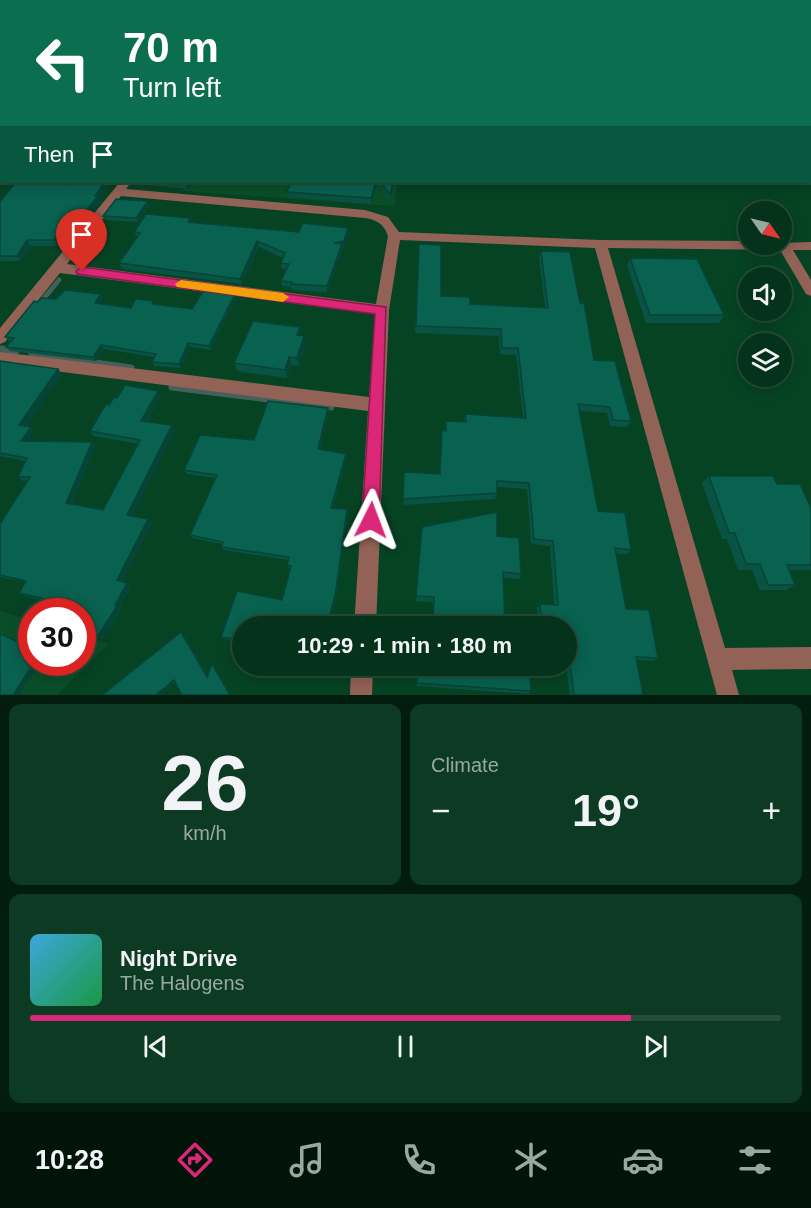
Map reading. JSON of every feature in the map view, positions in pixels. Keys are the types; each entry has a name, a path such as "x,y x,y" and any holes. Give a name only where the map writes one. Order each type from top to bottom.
{"street":[{"path":"0,338 59,268 122,187 365,214 385,220 392,227 394,236 382,310 366,616"},
{"path":"394,236 600,244 738,246"},
{"path":"600,244 728,695"},
{"path":"792,246 811,246"},
{"path":"789,255 811,291"},
{"path":"59,268 382,310"},
{"path":"0,358 376,405"},
{"path":"718,659 811,658"},
{"path":"361,695 362,676"}],"shaded area":[{"path":"186,183 397,183 394,206 182,191"},
{"path":"0,611 18,616 18,676 76,676 57,695 0,695"},
{"path":"96,640 108,644 96,656"}],"building":[{"path":"15,183 70,185 73,183 104,183 95,196 98,196 84,213 79,213 64,237 56,237 54,240 27,240 17,256 0,256 0,202"},
{"path":"291,183 376,183 371,198 287,192"},
{"path":"381,183 393,183 390,194"},
{"path":"116,199 148,201 136,218 103,216"},
{"path":"146,214 190,218 188,222 299,232 303,223 348,228 344,241 334,243 342,244 327,286 291,284 292,282 281,281 289,264 281,263 285,253 257,241 240,279 119,263 140,233 134,232"},
{"path":"419,244 441,245 441,296 470,297 470,304 548,308 541,251 570,252 580,303 584,303 594,360 615,361 631,421 613,420 610,407 578,404 598,511 625,513 631,550 615,548 626,609 649,610 658,658 636,657 643,695 574,695 572,676 577,676 577,616 541,616 540,604 558,605 553,541 534,539 529,483 497,481 497,493 403,499 404,472 440,474 442,430 446,431 446,421 466,422 465,414 526,418 518,348 502,348 501,329 416,326"},
{"path":"630,258 697,259 724,315 650,315"},
{"path":"65,290 101,294 95,303 131,308 136,299 154,301 152,304 192,309 204,290 235,294 209,346 188,343 179,364 152,362 156,354 101,345 93,357 6,347 14,338 5,337 34,301 38,302 41,298 56,299"},
{"path":"253,321 300,327 297,335 304,336 297,358 289,357 285,370 234,363"},
{"path":"0,361 58,369 19,425 31,427 21,441 92,442 66,503 103,510 140,440 90,431 106,404 109,405 114,397 117,398 125,385 158,391 141,421 172,425 127,515 148,519 117,580 127,583 115,605 117,606 98,636 96,635 96,598 42,598 19,593 26,581 0,575 0,524 30,477 18,477 27,458 0,453"},
{"path":"268,401 328,408 318,449 346,454 331,508 347,509 336,590 330,616 232,616 232,639 221,637 237,591 282,600 291,566 287,565 289,557 221,547 223,542 190,535 217,475 184,470 200,435 254,440"},
{"path":"709,476 773,476 777,484 800,484 811,508 811,565 787,565 795,585 768,585 760,564 746,564 735,533 729,533"},
{"path":"497,512 497,536 519,538 521,574 503,572 505,616 433,616 434,597 416,596 422,527"},
{"path":"181,632 207,677 212,664 230,695 182,695 174,680 156,695 102,695"},
{"path":"0,634 18,642 18,676 25,676 13,695 0,695"},
{"path":"417,676 530,676 531,691 417,683"}],"waterway":[{"path":"40,303 59,280"},
{"path":"1,349 16,351"},
{"path":"32,354 131,368"},
{"path":"172,387 331,407"}],"slow traffic":[{"path":"181,284 283,297"}],"route":[{"path":"82,271 382,310 371,520"}]}
